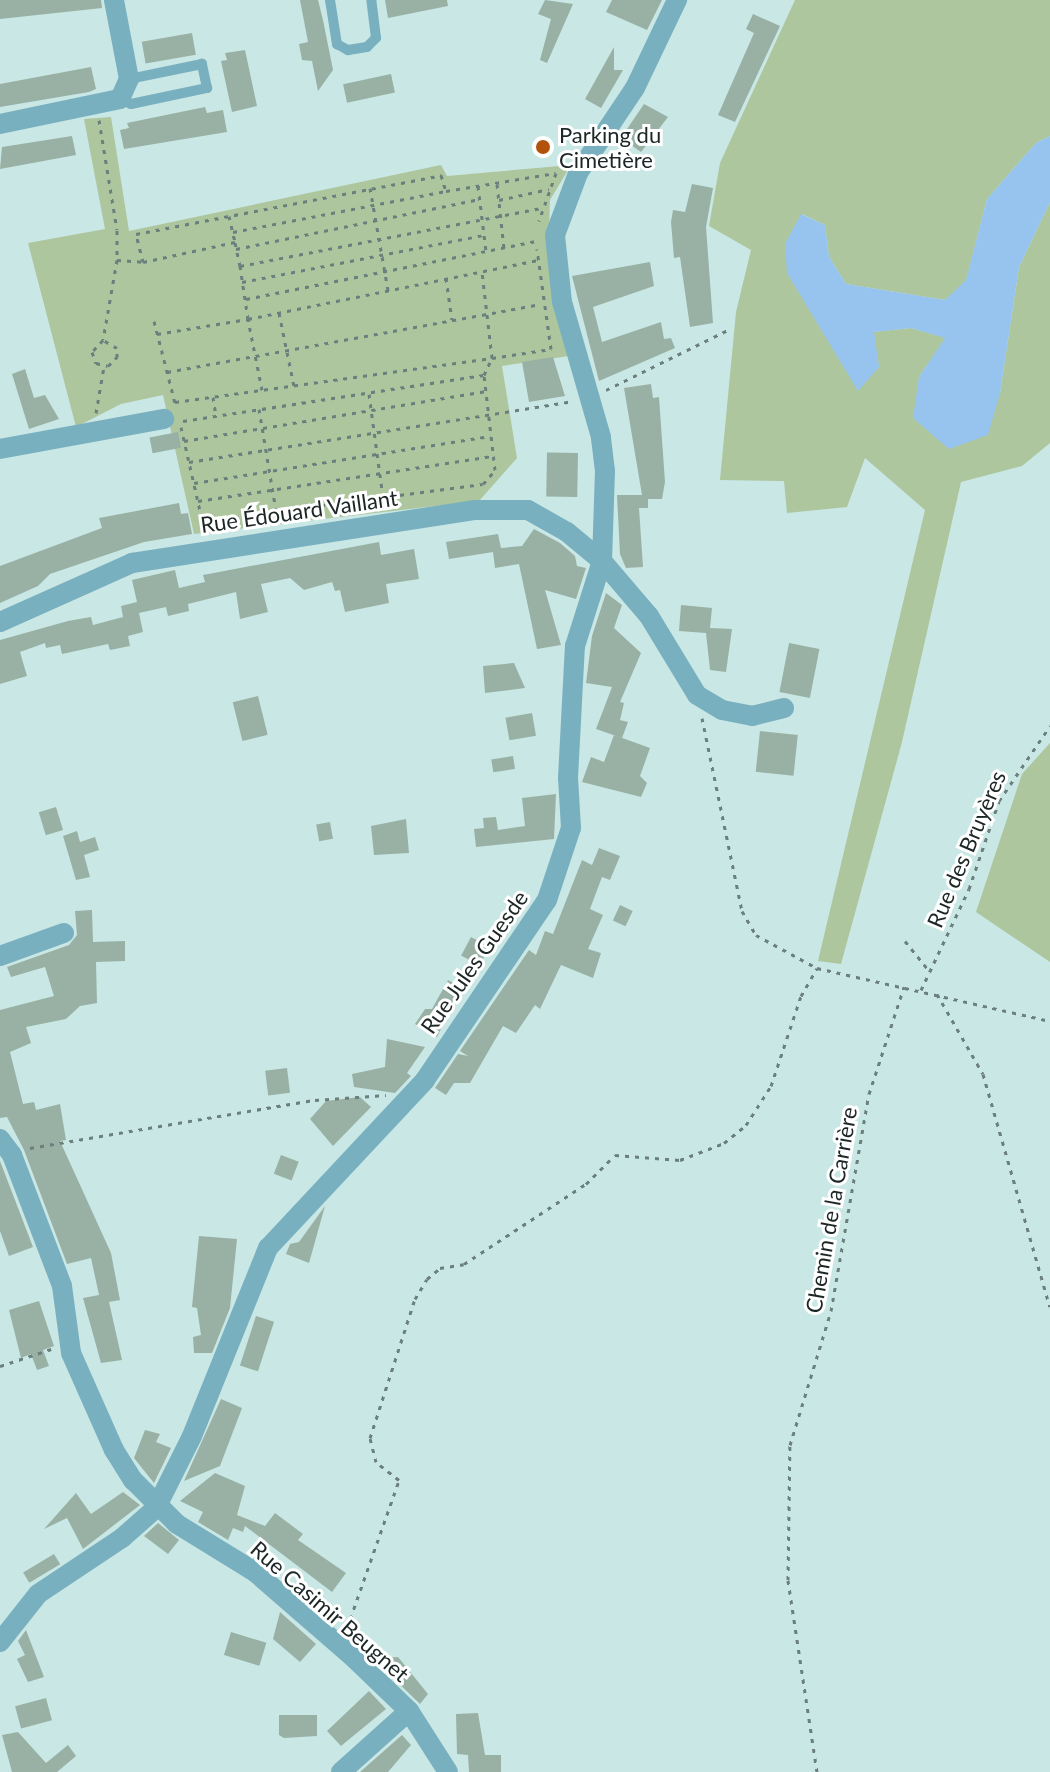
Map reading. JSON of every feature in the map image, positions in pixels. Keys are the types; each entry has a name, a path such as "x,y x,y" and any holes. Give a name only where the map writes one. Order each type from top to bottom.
{"street":[{"path":"0,124 120,99 129,79 114,0"},
{"name":"Rue Jules Guesde","path":"0,1642 38,1594 122,1538 156,1508 186,1449 268,1248 408,1101 521,942 565,856 571,828 568,778 575,646 602,561 605,471 555,266 551,210 654,55 677,0"},
{"path":"0,449 173,414"},
{"name":"Rue Édouard Vaillant","path":"0,622 132,563 208,548 497,507 528,510 567,532 602,561 649,616 697,695"},
{"path":"697,695 722,710 752,716 784,708"},
{"path":"0,956 64,933"},
{"name":"Rue Casimir Beugnet","path":"6,1147 62,1286 70,1342 114,1450 156,1508 255,1572 341,1646 409,1711 448,1772"},
{"name":"Rue Casimir Beugnet","path":"341,1772 409,1711"}],"lane":[{"path":"330,0 337,44 348,50 367,47 376,38 371,0"},
{"path":"120,99 131,104 207,88 202,64 129,79"}],"path":[{"path":"98,106 117,230 117,260 103,340 92,352 104,366"},
{"path":"173,414 213,397 551,349 541,304 537,241 551,210 549,189 556,173 233,232"},
{"path":"143,262 136,234 441,175 446,191"},
{"path":"497,183 504,248"},
{"path":"478,186 486,251"},
{"path":"370,188 388,290"},
{"path":"499,200 549,189"},
{"path":"236,249 480,199"},
{"path":"240,266 500,216 551,210"},
{"path":"229,216 262,390"},
{"path":"242,282 484,235"},
{"path":"245,299 537,241"},
{"path":"117,260 143,262 235,242"},
{"path":"157,334 279,313 537,260"},
{"path":"202,521 483,484 495,470 485,391 484,375 492,358 482,271"},
{"path":"446,278 452,320"},
{"path":"167,372 541,304"},
{"path":"279,313 294,386"},
{"path":"154,321 167,372 173,414 184,441 208,548"},
{"path":"189,462 589,398 728,330"},
{"path":"103,340 115,344 118,353 112,364 104,366"},
{"path":"93,432 104,366"},
{"path":"173,414 216,416 484,375"},
{"path":"184,441 485,391"},
{"path":"369,392 383,497"},
{"path":"213,397 216,416"},
{"path":"259,409 276,511"},
{"path":"194,483 490,436"},
{"path":"198,501 493,456"},
{"path":"697,695 742,911 756,935 817,968 1050,1021"},
{"name":"Rue des Bruyères","path":"921,990 969,889 999,801 1019,765 1050,726"},
{"path":"905,941 930,972"},
{"path":"341,1646 399,1480 376,1462 370,1438 387,1397 415,1299 427,1279 440,1268 464,1264 586,1184 615,1155 680,1160 724,1143 746,1125 771,1086 801,996 817,968"},
{"name":"Chemin de la Carrière","path":"817,1772 788,1580 790,1445 831,1311 869,1094 904,987"},
{"path":"937,994 983,1074 1050,1307"},
{"path":"6,1147 315,1100 384,1094 408,1101"},
{"path":"0,1366 70,1342"}],"green space":[{"path":"795,0 1050,0 1050,136 1036,143 987,199 966,281 945,300 846,284 829,257 825,225 802,214 857,390 879,367 873,332 911,328 946,338 919,377 1000,393 1019,267 1050,202 1050,443 1022,466 961,482 902,742 841,964 818,961 925,510 865,458 847,507 787,513 784,481 720,480 736,312 751,250 709,226 720,163"},
{"path":"111,117 129,231 441,165 447,176 571,165 550,200 548,263 569,356 502,366 517,458 479,501 194,534 163,395 121,404 76,427 28,243 105,229 84,119"},
{"path":"1050,743 1050,962 976,912 1022,774"}],"water":[{"path":"1050,136 1050,202 1019,267 1000,393 988,435 949,449 913,418 919,377 945,338 911,328 874,332 879,367 858,391 787,273 785,244 801,214 825,225 829,257 846,284 945,300 966,280 987,199 1036,143"}],"building":[{"path":"0,0 101,0 102,8 0,19"},
{"path":"300,0 318,0 333,70 318,91 312,61 302,60 299,44 308,42"},
{"path":"385,0 447,0 448,6 388,18"},
{"path":"545,0 573,4 547,63 540,60 551,19 538,14"},
{"path":"612,0 662,0 647,30 606,12"},
{"path":"753,14 780,26 735,122 718,115 754,33 746,29"},
{"path":"192,33 196,55 146,64 142,42"},
{"path":"614,47 614,70 623,70 601,108 585,99"},
{"path":"245,50 257,106 232,112 221,61 227,60 225,53"},
{"path":"91,67 96,89 0,107 0,84"},
{"path":"391,74 395,93 347,103 343,84"},
{"path":"644,104 668,117 641,152 621,138"},
{"path":"205,107 207,113 223,110 227,132 124,149 120,130 129,128 127,123"},
{"path":"72,136 76,155 0,169 2,147"},
{"path":"692,184 713,188 706,227 713,323 690,327 680,257 674,258 671,222 673,210 685,212"},
{"path":"650,262 654,286 593,307 602,342 661,322 664,339 671,338 675,348 599,381 572,276"},
{"path":"553,357 565,396 529,402 522,362"},
{"path":"25,369 34,398 45,395 59,419 29,429 12,374"},
{"path":"651,384 653,398 659,397 665,482 662,499 648,499 648,508 639,508 643,567 626,568 620,554 617,495 642,495 624,388"},
{"path":"178,432 181,448 153,453 150,438"},
{"path":"547,452 578,453 577,497 546,496"},
{"path":"179,503 181,514 188,513 192,534 144,542 50,574 38,586 0,603 0,566 102,528 99,518"},
{"path":"534,529 560,543 575,556 577,566 586,568 576,599 545,590 561,645 537,649 519,564 495,568 493,552 449,559 446,542 498,534 501,548 522,546"},
{"path":"379,542 381,555 414,549 419,579 386,584 389,603 345,612 340,590 335,591 332,582 304,590 290,578 261,584 268,612 240,619 236,592 188,604 189,611 168,616 166,607 139,613 143,632 128,636 130,646 110,650 108,644 62,654 60,645 46,648 45,643 20,652 27,676 0,684 0,640 68,621 91,617 93,625 123,617 121,606 137,602 132,580 175,570 179,588 205,582 203,575"},
{"path":"606,593 622,605 614,628 641,653 620,702 624,703 620,720 628,722 622,738 596,729 612,687 586,683 592,636"},
{"path":"681,605 712,608 710,628 732,629 726,672 710,670 706,633 679,631"},
{"path":"789,643 819,649 810,698 779,692"},
{"path":"514,663 525,688 485,693 483,666"},
{"path":"258,696 268,735 242,741 233,702"},
{"path":"532,713 536,736 509,740 505,718"},
{"path":"760,731 798,735 794,776 756,772"},
{"path":"614,735 650,748 640,776 647,783 641,797 582,782 591,757 604,762"},
{"path":"513,756 515,769 493,772 491,759"},
{"path":"556,794 554,839 476,847 474,829 484,828 483,818 496,817 498,830 525,826 522,798"},
{"path":"56,807 63,830 46,835 39,812"},
{"path":"406,819 409,853 374,855 371,826"},
{"path":"330,822 333,839 319,841 316,824"},
{"path":"77,831 80,842 95,837 99,850 84,855 90,877 76,880 63,836"},
{"path":"599,848 620,856 610,880 602,877 590,909 603,915 588,949 601,953 593,978 561,965 540,1009 535,1005 516,1033 503,1026 470,1083 454,1083 446,1095 435,1088 458,1054 468,1056 460,1051 529,950 536,955 545,931 553,934 582,860 592,865"},
{"path":"620,905 633,911 626,926 613,920"},
{"path":"92,910 93,942 125,941 125,961 96,962 97,1003 80,1006 66,1019 26,1027 31,1043 10,1052 23,1104 34,1102 36,1110 60,1104 66,1140 60,1141 111,1253 120,1300 109,1302 122,1360 101,1363 83,1298 99,1295 91,1258 67,1264 24,1150 7,1117 0,1118 0,1010 54,996 45,967 11,977 7,967 69,945 77,935 75,911"},
{"path":"471,937 490,947 480,965 461,956"},
{"path":"448,980 461,987 437,1037 415,1024 425,1009 432,1009"},
{"path":"387,1039 425,1047 407,1073 411,1076 395,1093 354,1087 352,1074 385,1067"},
{"path":"287,1068 290,1093 268,1095 265,1071"},
{"path":"360,1097 371,1107 333,1146 310,1119 326,1101"},
{"path":"281,1155 299,1162 292,1180 274,1174"},
{"path":"0,1161 33,1247 9,1256 0,1231"},
{"path":"325,1206 309,1263 286,1254 290,1244 299,1242"},
{"path":"199,1236 237,1239 230,1308 212,1353 194,1353 193,1337 201,1335 197,1308 192,1307"},
{"path":"39,1301 54,1346 43,1350 49,1366 37,1370 31,1354 21,1358 9,1310"},
{"path":"256,1316 274,1322 258,1371 240,1365"},
{"path":"221,1399 242,1408 220,1466 184,1481"},
{"path":"145,1430 160,1434 156,1442 171,1448 154,1483 134,1458"},
{"path":"215,1473 245,1486 237,1515 265,1526 275,1513 303,1534 298,1540 346,1573 332,1592 245,1526 243,1532 233,1528 228,1540 198,1522 203,1512 180,1501"},
{"path":"123,1492 140,1505 83,1549 67,1518 44,1529 76,1493 91,1514"},
{"path":"158,1523 179,1540 168,1554 144,1536"},
{"path":"54,1554 60,1564 29,1583 23,1573"},
{"path":"280,1612 316,1644 300,1662 273,1639"},
{"path":"26,1630 44,1677 28,1682 17,1659 25,1655 18,1641"},
{"path":"231,1632 266,1643 259,1666 224,1655"},
{"path":"398,1657 428,1694 420,1704 384,1669 383,1658"},
{"path":"369,1691 386,1709 341,1746 327,1731"},
{"path":"46,1698 52,1720 21,1728 15,1706"},
{"path":"478,1713 485,1755 501,1755 501,1772 469,1772 468,1755 457,1754 456,1714"},
{"path":"279,1715 317,1715 317,1736 284,1738 279,1735"},
{"path":"18,1732 46,1763 68,1745 76,1756 57,1772 12,1772 2,1735"},
{"path":"402,1735 411,1745 388,1772 360,1772"}],"place":[{"name":"Parking du Cimetière","path":"543,147"}]}
